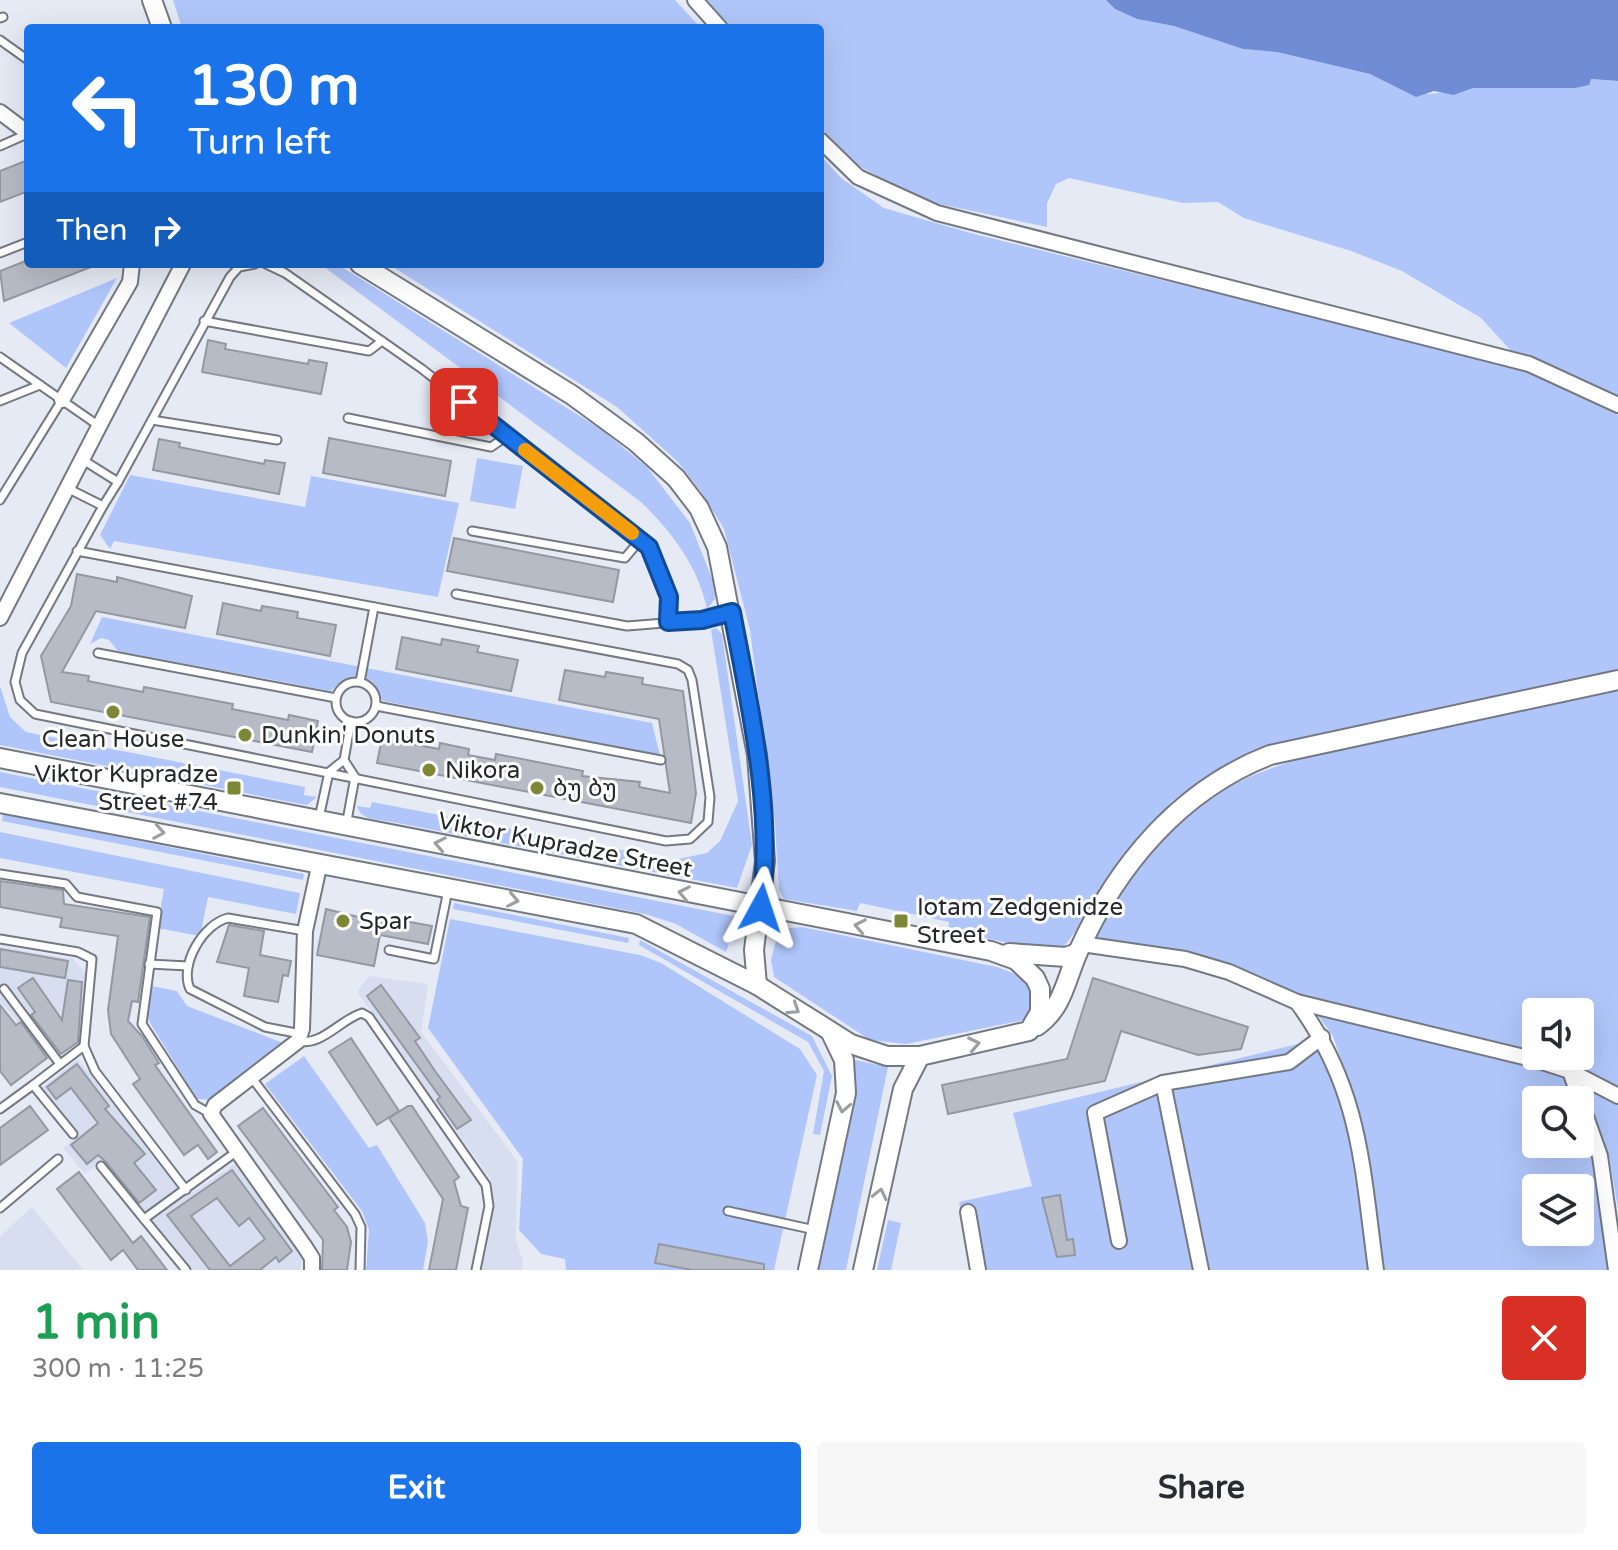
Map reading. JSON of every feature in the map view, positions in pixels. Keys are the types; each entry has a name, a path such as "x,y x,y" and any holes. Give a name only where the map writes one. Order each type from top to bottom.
{"main road":[{"path":"152,0 161,24"},
{"path":"366,268 572,395 636,442 676,478 699,508 717,547 732,612 757,755 764,837 761,908 754,950 757,985"},
{"path":"0,803 636,924 757,985 831,1033 876,1054 920,1056 1029,1031 1054,1011 1104,900 1145,845 1204,788 1244,765 1270,755 1618,680"},
{"name":"Viktor Kupradze Street","path":"0,758 991,951 1016,960 1035,978 1040,989 1040,1012 1029,1031"},
{"path":"991,951 1056,957 1080,948"},
{"path":"808,1270 846,1093 844,1060 831,1033"},
{"path":"863,1270 903,1089 920,1056"}],"street":[{"path":"695,0 716,24"},
{"path":"0,112 24,130"},
{"path":"824,144 858,177 937,213 1529,364 1618,405"},
{"path":"62,400 130,282 132,268"},
{"path":"0,618 6,596 67,488 181,268"},
{"path":"312,1270 312,1258 305,1247 211,1114 215,1105 299,1037 305,931 320,862"},
{"path":"1080,948 1185,959 1229,972 1297,1002 1570,1071 1618,1096"},
{"path":"1297,1002 1322,1037 1347,1092 1359,1145 1376,1270"},
{"path":"1119,1241 1095,1113 1163,1083 1289,1062 1322,1037"},
{"path":"1570,1071 1600,1156 1616,1270"},
{"path":"1163,1083 1201,1270"},
{"path":"968,1212 978,1270"}],"lane":[{"path":"0,40 24,57"},
{"path":"0,146 24,135"},
{"path":"0,253 24,244"},
{"path":"77,551 678,664 688,670 710,797 708,822 690,839 666,841 355,777 43,718 28,710 20,700 16,669 77,551 118,482 204,321 238,268"},
{"path":"274,268 382,341 640,540 658,563 669,597 668,622"},
{"path":"204,321 369,351 382,341"},
{"path":"0,357 99,426"},
{"path":"0,401 40,385"},
{"path":"0,500 62,400"},
{"path":"348,418 491,447 507,436"},
{"path":"152,420 277,440"},
{"path":"82,459 118,482"},
{"path":"67,488 103,506"},
{"path":"472,531 625,558 640,540"},
{"path":"456,594 627,626 702,620 732,612"},
{"path":"360,682 374,607"},
{"path":"98,653 336,698"},
{"path":"336,698 347,684 360,682 374,694 376,706"},
{"path":"336,698 341,715 351,721 364,720 376,706"},
{"path":"376,706 661,760"},
{"path":"319,821 329,772 344,760 351,721"},
{"path":"344,760 355,777 346,826"},
{"path":"0,874 66,884 77,897 157,912 142,1024 195,1105 211,1114"},
{"path":"389,950 434,959 448,888"},
{"path":"305,931 228,918 219,920 189,957 186,980 190,989 265,1027 312,1042 351,1016 362,1013 369,1017 486,1185 489,1206 476,1270"},
{"path":"0,939 78,952 92,959 84,1046 95,1071 186,1190"},
{"path":"149,964 188,966"},
{"path":"4,989 60,1064"},
{"path":"0,1109 84,1046"},
{"path":"252,1078 355,1214 361,1227 360,1270"},
{"path":"33,1085 73,1134"},
{"path":"144,1219 236,1152"},
{"path":"0,1208 58,1159"},
{"path":"101,1166 186,1270"},
{"path":"728,1211 817,1231"}],"shaded area":[{"path":"173,0 675,0 697,24 181,24"},
{"path":"707,0 1106,0 1115,9 1137,19 1174,26 1243,49 1277,52 1370,74 1428,94 1447,92 1454,95 1473,88 1575,88 1590,79 1618,81 1618,397 1547,363 1512,352 1481,318 1402,271 1351,251 1244,218 1218,202 1183,203 1069,178 1056,184 1047,203 1047,227 925,201 859,166 824,131 824,24 728,24"},
{"path":"1106,0 1618,0 1618,81 1591,79 1589,85 1575,88 1473,88 1454,95 1434,91 1416,97 1370,74 1277,52 1243,49 1174,26 1137,19 1115,9"},
{"path":"824,159 841,178 884,208 974,234 1512,366 1618,415 1618,672 1284,745 1220,768 1172,801 1063,948 1045,950 948,931 949,922 860,903 857,911 784,899 779,890 775,825 750,630 724,529 678,462 617,407 394,268 824,268"},
{"path":"325,268 343,268 602,430 647,467 690,523 715,586 715,599 707,609 697,578 682,551 641,502"},
{"path":"117,278 66,368 9,323"},
{"path":"477,458 523,466 515,509 470,501"},
{"path":"130,475 305,507 311,476 459,503 438,597 114,541 110,549 100,535"},
{"path":"102,617 652,723 660,755 383,701 372,681 359,677 345,679 331,691 118,651 109,640 101,638 90,644"},
{"path":"716,628 722,634 752,845 737,888 373,819 359,810 357,806 370,808 372,802 673,860 707,853 720,841 738,801 711,630"},
{"path":"0,686 10,717 26,732 305,787 304,795 317,797 307,805 0,745"},
{"path":"1618,690 1618,1088 1585,1070 1594,1070 1594,998 1522,998 1522,1052 1296,995 1221,966 1094,943 1122,890 1152,849 1185,816 1220,792 1260,772 1354,745"},
{"path":"0,772 739,917 726,952 676,924 645,914 0,787"},
{"path":"3,814 304,874 303,880 2,821"},
{"path":"0,832 300,893 296,914 208,897 200,936 157,928 164,889 0,858"},
{"path":"454,903 629,938 628,943 453,909"},
{"path":"450,919 640,955 661,963 800,1049 817,1075 774,1270 566,1270 565,1259 541,1254 519,1230 523,1159 428,1028"},
{"path":"802,927 997,967 1026,978 1034,1006 1024,1020 906,1044 870,1040 774,977 771,960 779,929"},
{"path":"640,940 812,1036 832,1076 820,1135 813,1134 824,1071 808,1042 639,945"},
{"path":"0,947 73,959 88,976 80,1044 54,1066 0,1001"},
{"path":"369,976 428,984 421,1032 517,1161 516,1241 523,1261 522,1270 480,1270 495,1202 490,1178 357,992"},
{"path":"152,986 177,991 187,1006 283,1043 281,1052 213,1100 197,1099 150,1023 147,1014"},
{"path":"1326,1013 1522,1064 1522,1070 1545,1070 1564,1075 1568,1086 1522,1086 1522,1158 1592,1158 1609,1270 1385,1270 1356,1105 1333,1036 1319,1017"},
{"path":"1318,1039 1341,1093 1370,1270 972,1270 959,1202 1032,1186 1013,1113"},
{"path":"304,1056 369,1148 377,1145 425,1223 428,1242 423,1270 366,1270 369,1230 362,1211 265,1084"},
{"path":"78,1059 187,1196 236,1163 303,1256 300,1270 183,1270 100,1162 85,1174 63,1148 78,1136 40,1089"},
{"path":"855,1060 888,1067 846,1270 813,1270"},
{"path":"1594,1091 1618,1102 1618,1209 1609,1156 1594,1120"},
{"path":"32,1207 83,1270 0,1270 0,1236"},
{"path":"888,1220 901,1223 891,1270 877,1270"}],"building":[{"path":"24,162 24,193 0,202 0,171"},
{"path":"24,262 24,268 88,268 4,301 0,271"},
{"path":"208,340 226,344 225,349 308,364 309,360 327,363 321,394 202,372"},
{"path":"329,438 451,461 445,496 323,473"},
{"path":"159,439 180,443 179,447 264,464 265,460 285,463 279,494 153,470"},
{"path":"454,538 619,570 613,602 447,571"},
{"path":"77,574 117,582 117,577 192,596 185,628 96,611 62,672 89,676 88,681 143,692 144,687 233,704 232,709 288,720 289,715 318,721 312,752 51,702 41,656 71,606"},
{"path":"223,603 261,611 262,606 298,612 297,618 336,625 330,656 217,634"},
{"path":"402,637 441,645 442,639 479,646 477,652 518,660 511,691 396,669"},
{"path":"565,670 605,677 606,672 643,678 642,684 683,691 696,793 691,823 377,763 383,733 413,738 412,744 439,749 440,743 469,749 468,755 495,760 496,754 583,771 582,776 640,782 639,787 670,793 659,719 559,700"},
{"path":"0,881 63,890 64,904 150,917 138,1002 132,1001 128,1021 142,1036 159,1063 155,1065 217,1152 208,1159 198,1145 184,1155 133,1084 140,1079 111,1034 108,1010 118,936 60,927 62,918 0,907"},
{"path":"326,909 387,924 388,918 432,926 428,944 380,935 374,966 317,955"},
{"path":"229,925 264,931 260,955 291,961 288,976 283,975 278,1002 244,996 249,968 217,962"},
{"path":"0,949 68,961 65,978 0,967"},
{"path":"33,978 62,1020 68,980 82,982 78,1042 61,1054 31,1015 35,1012 18,988"},
{"path":"1093,978 1248,1027 1241,1049 1198,1055 1121,1031 1105,1081 948,1114 942,1085 1067,1059"},
{"path":"381,985 420,1038 415,1041 471,1120 457,1129 437,1100 440,1097 367,996"},
{"path":"0,1005 16,1025 21,1022 47,1058 11,1085 0,1071"},
{"path":"351,1038 399,1111 377,1125 329,1052"},
{"path":"77,1064 109,1106 105,1109 145,1154 134,1163 156,1190 139,1203 98,1155 87,1164 71,1145 98,1123 71,1088 56,1099 47,1087"},
{"path":"30,1106 48,1130 0,1165 0,1128"},
{"path":"412,1106 459,1177 454,1181 461,1206 468,1208 456,1270 429,1270 443,1199 389,1118"},
{"path":"263,1108 338,1207 334,1210 347,1227 351,1242 347,1270 322,1270 323,1240 238,1126"},
{"path":"232,1170 292,1251 279,1262 276,1257 260,1270 210,1270 167,1215","holes":["217,1198 239,1226 249,1218 265,1239 230,1266 191,1216"]},
{"path":"79,1172 133,1243 141,1236 167,1270 138,1270 123,1250 111,1260 57,1189"},
{"path":"1060,1195 1067,1240 1073,1239 1075,1255 1057,1257 1042,1198"},
{"path":"659,1244 764,1264 764,1270 692,1270 655,1263"}],"slow traffic":[{"path":"525,450 632,533"}],"place":[{"name":"Clean House","path":"113,712"},
{"name":"Dunkin' Donuts","path":"245,735"},
{"name":"Nikora","path":"429,770"},
{"name":"Viktor Kupradze Street #74","path":"234,788"},
{"name":"ბუ ბუ","path":"537,788"},
{"name":"Spar","path":"343,921"},
{"name":"Iotam Zedgenidze Street","path":"901,921"}],"route":[{"path":"464,402 649,547 658,563 669,597 668,622 702,620 732,612 757,755 764,837 761,908"}]}
